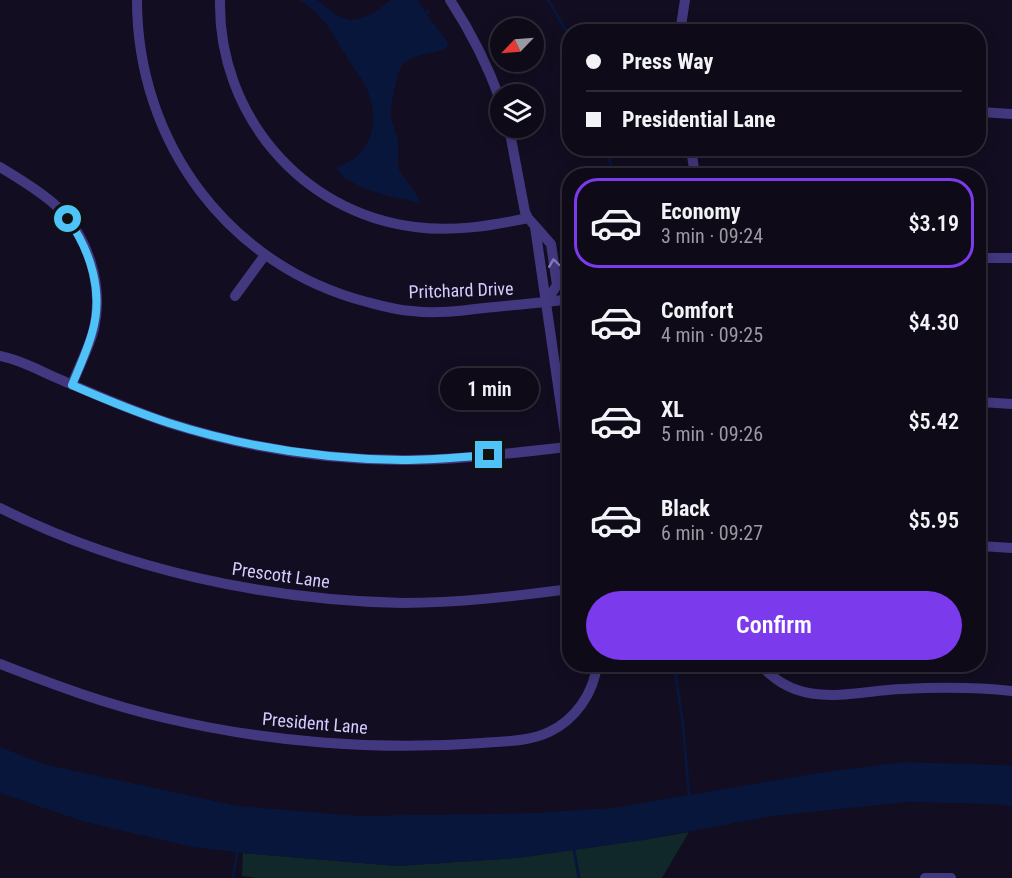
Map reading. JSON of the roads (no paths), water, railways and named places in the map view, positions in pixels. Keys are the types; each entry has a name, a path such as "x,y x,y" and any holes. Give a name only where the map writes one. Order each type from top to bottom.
{"street":[{"name":"Pritchard Drive","path":"137,0 139,37 146,77 171,146 185,170 212,205 243,237 265,255 328,290 394,309 433,312 562,299"},
{"path":"220,0 221,33 227,64 247,113 276,153 315,188 337,202 367,215 391,223 415,227 462,229 531,222"},
{"path":"450,0 476,43 494,84"},
{"path":"681,24 685,0"},
{"path":"986,112 1012,114"},
{"path":"511,138 524,206 531,222 546,302 562,412"},
{"path":"0,167 41,193 59,209 78,234 91,263 97,297 95,320 72,385"},
{"path":"236,296 265,255"},
{"path":"986,258 1012,258"},
{"path":"0,356 18,361 112,402 170,423 240,442 322,455 392,459 442,459 562,447"},
{"path":"986,402 1012,404"},
{"name":"Prescott Lane","path":"0,508 84,544 153,567 221,583 290,595 403,603 505,597 562,590"},
{"path":"986,546 1012,548"},
{"name":"President Lane","path":"0,664 55,686 165,718 297,739 359,744 415,745 466,744 524,739 548,733 566,721 581,706 591,689 595,672"},
{"path":"768,672 785,685 816,695 946,688 1012,691"},
{"path":"925,878 951,878"}],"water":[{"path":"299,0 317,0 337,15 350,20 372,14 391,0 418,0 425,12 428,9 430,12 427,15 447,41 448,46 443,50 408,60 402,65 398,73 391,107 391,118 398,140 400,172 421,203 364,188 347,179 337,169 357,156 368,142 373,126 371,100 327,25"},
{"path":"0,747 43,764 238,806 357,816 535,813 613,808 818,773 903,762 1012,766 1012,807 996,804 907,802 772,816 643,840 517,858 397,866 193,847 85,822 0,793"}],"waterway":[{"path":"548,0 562,24"},
{"path":"609,156 611,168"},
{"path":"675,672 683,725 689,795"},
{"path":"574,850 579,878"},
{"path":"233,878 237,853"}]}
